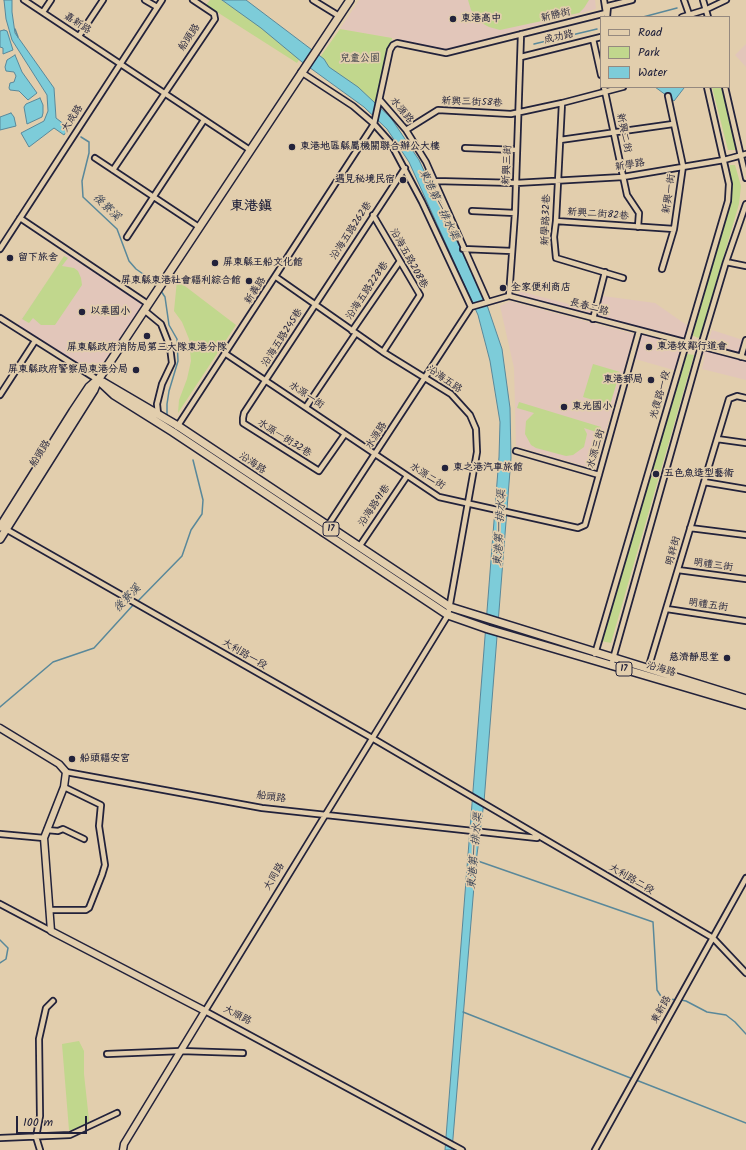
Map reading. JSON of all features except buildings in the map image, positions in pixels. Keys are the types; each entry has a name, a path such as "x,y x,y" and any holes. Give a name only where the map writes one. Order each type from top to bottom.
{"main road":[{"path":"199,227 350,0"},
{"name":"船頭路","path":"0,539 2,528 94,390 98,380 199,227"},
{"name":"沿海路","path":"98,380 116,388 178,426 450,607 746,698"},
{"name":"17","path":"98,380 114,395 173,432"},
{"name":"沿海路","path":"173,432 448,615 488,629 746,705"}],"street":[{"name":"嘉新路","path":"24,0 120,63"},
{"path":"43,12 51,0"},
{"path":"79,36 103,0"},
{"path":"145,0 157,8"},
{"name":"大成路","path":"0,249 162,0"},
{"name":"船頭路","path":"113,170 216,18 214,14 193,0"},
{"path":"314,0 339,16"},
{"path":"604,0 606,15"},
{"name":"新勝街","path":"606,15 608,6 632,0"},
{"path":"684,0 690,16 726,0"},
{"path":"703,0 708,16"},
{"name":"新勝街","path":"521,34 600,16"},
{"name":"新興三街","path":"509,296 515,213 521,34"},
{"name":"水源路","path":"487,302 435,181 406,130 380,102 390,50 393,45 397,43 446,53 521,34"},
{"name":"成功路","path":"521,57 600,37"},
{"path":"593,40 600,71"},
{"path":"120,63 250,150"},
{"path":"301,72 353,106 374,124 390,142 405,168 471,307 509,296"},
{"name":"光復路一段","path":"593,660 728,201 729,184 707,88"},
{"path":"726,88 744,155 746,178"},
{"name":"新興三街58巷","path":"406,130 441,109 511,114 562,103 604,89"},
{"name":"新興二街","path":"604,89 627,195 640,213 638,226"},
{"name":"新興一街","path":"662,269 674,229 683,166 668,96"},
{"name":"新義路","path":"173,432 276,278 374,124 380,102"},
{"name":"新學路32巷","path":"562,103 554,237 556,258 605,272"},
{"path":"127,237 155,197 204,120"},
{"path":"560,140 673,124"},
{"path":"465,148 517,150"},
{"name":"新學路","path":"435,181 516,184 623,177 724,160 744,155"},
{"path":"95,158 199,227"},
{"name":"沿海五路262巷","path":"315,305 405,168"},
{"path":"611,666 701,347 726,262 746,204"},
{"path":"472,211 515,213"},
{"name":"沿海五路208巷","path":"373,215 420,295 383,352"},
{"path":"20,218 146,307 161,324 170,347 172,362 162,384 157,404 158,414"},
{"name":"新興二街82巷","path":"556,221 674,229"},
{"path":"463,249 512,251"},
{"name":"沿海五路228巷","path":"306,407 400,261"},
{"path":"726,262 746,266"},
{"path":"593,319 605,272 623,278"},
{"name":"沿海五路","path":"276,278 383,352 425,377 461,404 470,415 476,429 477,452 448,615"},
{"name":"長春二路","path":"509,296 744,358"},
{"name":"沿海五路245巷","path":"266,381 315,305"},
{"name":"水源路","path":"323,533 471,307"},
{"path":"0,318 98,380"},
{"name":"水源三街","path":"514,514 578,528 585,525 639,331"},
{"path":"744,358 746,340"},
{"path":"0,395 35,341"},
{"name":"水源一街","path":"226,354 376,454"},
{"name":"水源一街32巷","path":"266,381 244,413 244,423 318,471 345,434"},
{"name":"明祥街","path":"648,669 729,399 738,396 746,398"},
{"path":"717,439 746,443"},
{"path":"516,451 599,475"},
{"name":"水源二街","path":"376,454 439,497 514,514"},
{"name":"沿海路91巷","path":"358,547 407,476"},
{"path":"704,482 746,489"},
{"name":"大利路一段","path":"2,528 372,738 540,838"},
{"path":"690,528 746,535"},
{"name":"明禮三街","path":"678,570 746,580"},
{"name":"明禮五街","path":"667,609 746,621"},
{"name":"大同路","path":"120,1150 448,615"},
{"path":"0,728 59,764 66,772 64,787 44,838 51,931"},
{"name":"船頭路","path":"66,772 262,808 540,838"},
{"path":"50,910 86,910 105,865 99,826 101,805 64,787"},
{"path":"47,830 58,832 64,829 84,839"},
{"path":"0,834 44,838"},
{"name":"大利路二段","path":"540,838 712,938 746,973"},
{"name":"東新路","path":"595,1150 746,878"},
{"name":"大順路","path":"0,904 205,1011 460,1149"},
{"path":"40,1150 36,1137 40,1116 39,1039 46,1008 53,1001"},
{"path":"107,1054 181,1051 243,1053"},
{"path":"0,1138 70,1135 117,1113"}],"shaded area":[{"name":"東港高中","path":"359,0 595,0 596,9 444,50 392,38 340,29"},
{"path":"746,44 746,67 735,55"},
{"name":"以栗國小","path":"66,254 143,304 96,373 16,327"},
{"path":"519,291 599,312 603,296 655,303 688,326 686,337 708,342 712,330 746,341 744,354 746,355 746,380 702,369 705,355 683,349 677,371 628,357 635,333 516,301"},
{"name":"東光國小","path":"510,301 634,334 595,469 516,446 514,368 500,306"}],"green space":[{"path":"210,0 221,0 266,29 300,58 297,63 206,5"},
{"path":"468,0 589,0 579,13 500,30 489,27 478,21 471,10"},
{"name":"兒童公園","path":"340,29 392,38 377,108 318,60"},
{"path":"712,88 724,88 737,150 728,150"},
{"path":"730,165 735,165 741,186 739,204 700,337 698,338 692,335 731,203"},
{"path":"64,256 68,258 62,266 74,268 78,271 82,285 55,325 41,325 33,318 29,323 22,319"},
{"path":"177,280 236,325 178,413 179,400 187,379 191,361 189,339 182,322 174,311"},
{"path":"687,354 694,355 611,643 601,641"},
{"path":"593,364 620,372 610,405 583,397"},
{"path":"519,402 601,427 599,433 584,428 587,434 584,447 573,455 566,456 536,448 531,445 525,434 526,421 534,413 517,408"},
{"path":"79,1041 84,1051 84,1074 89,1129 77,1133 69,1130 62,1044"}],"water":[{"path":"4,0 12,0 15,33 54,88 56,118 69,128 64,135 54,128 29,147 21,133 44,121 48,111 47,95 12,40 6,19"},
{"name":"東港第一排水渠","path":"222,0 246,0 324,59 329,67 358,87 391,118 419,160 487,305 502,349 510,408 511,458 484,802 476,862 452,1150 445,1150 499,457 500,422 490,361 478,315 409,162 387,129 364,107 302,62 261,28"},
{"path":"0,31 7,31 13,50 3,54 3,48 0,47"},
{"path":"15,55 22,72 37,93 28,100 19,91 10,90 9,88 10,83 14,82 16,76 14,72 6,71 5,67 7,60"},
{"path":"656,88 684,88 674,101"},
{"path":"40,98 43,105 42,117 27,124 24,107 26,104"},
{"path":"11,113 14,117 16,126 0,130 0,117"}],"waterway":[{"path":"647,16 677,8"},
{"name":"後寮溪","path":"15,29 18,37"},
{"path":"534,44 597,29"},
{"name":"後寮溪","path":"81,137 89,142 89,153 82,181 83,197 117,229 129,261 136,269 153,281 157,287"},
{"path":"161,291 165,297 169,325 177,339 178,361 169,391 167,416"},
{"name":"後寮溪","path":"137,602 182,556 191,530 202,514 203,500 193,460"},
{"name":"後寮溪","path":"0,707 53,662 94,648 134,604"},
{"name":"東港第一排水渠","path":"475,860 653,922 657,990 662,998 677,1000"},
{"name":"後寮溪","path":"0,940 8,948 6,959 0,963"},
{"path":"681,1000 707,1012 726,1015 746,1034"},
{"path":"463,1012 633,1079"},
{"path":"636,1080 746,1123"}],"place":[{"name":"東港高中","path":"453,19"},
{"name":"東港地區縣屬機關聯合辦公大樓","path":"292,147"},
{"name":"遇見秘境民宿","path":"403,180"},
{"name":"留下旅舍","path":"10,258"},
{"name":"屏東縣王船文化館","path":"215,263"},
{"name":"屏東縣東港社會福利綜合館","path":"249,281"},
{"name":"全家便利商店","path":"503,288"},
{"name":"以栗國小","path":"82,312"},
{"name":"屏東縣政府消防局第三大隊東港分隊","path":"147,336"},
{"name":"東港牧鄰行道會","path":"649,347"},
{"name":"屏東縣政府警察局東港分局","path":"136,370"},
{"name":"東港郵局","path":"651,380"},
{"name":"東光國小","path":"564,407"},
{"name":"東之港汽車旅館","path":"445,468"},
{"name":"五色魚造型藝術","path":"656,474"},
{"name":"慈濟靜思堂","path":"727,658"},
{"name":"船頭福安宮","path":"72,759"}],"district":[{"name":"東港鎮","path":"251,208"}]}
